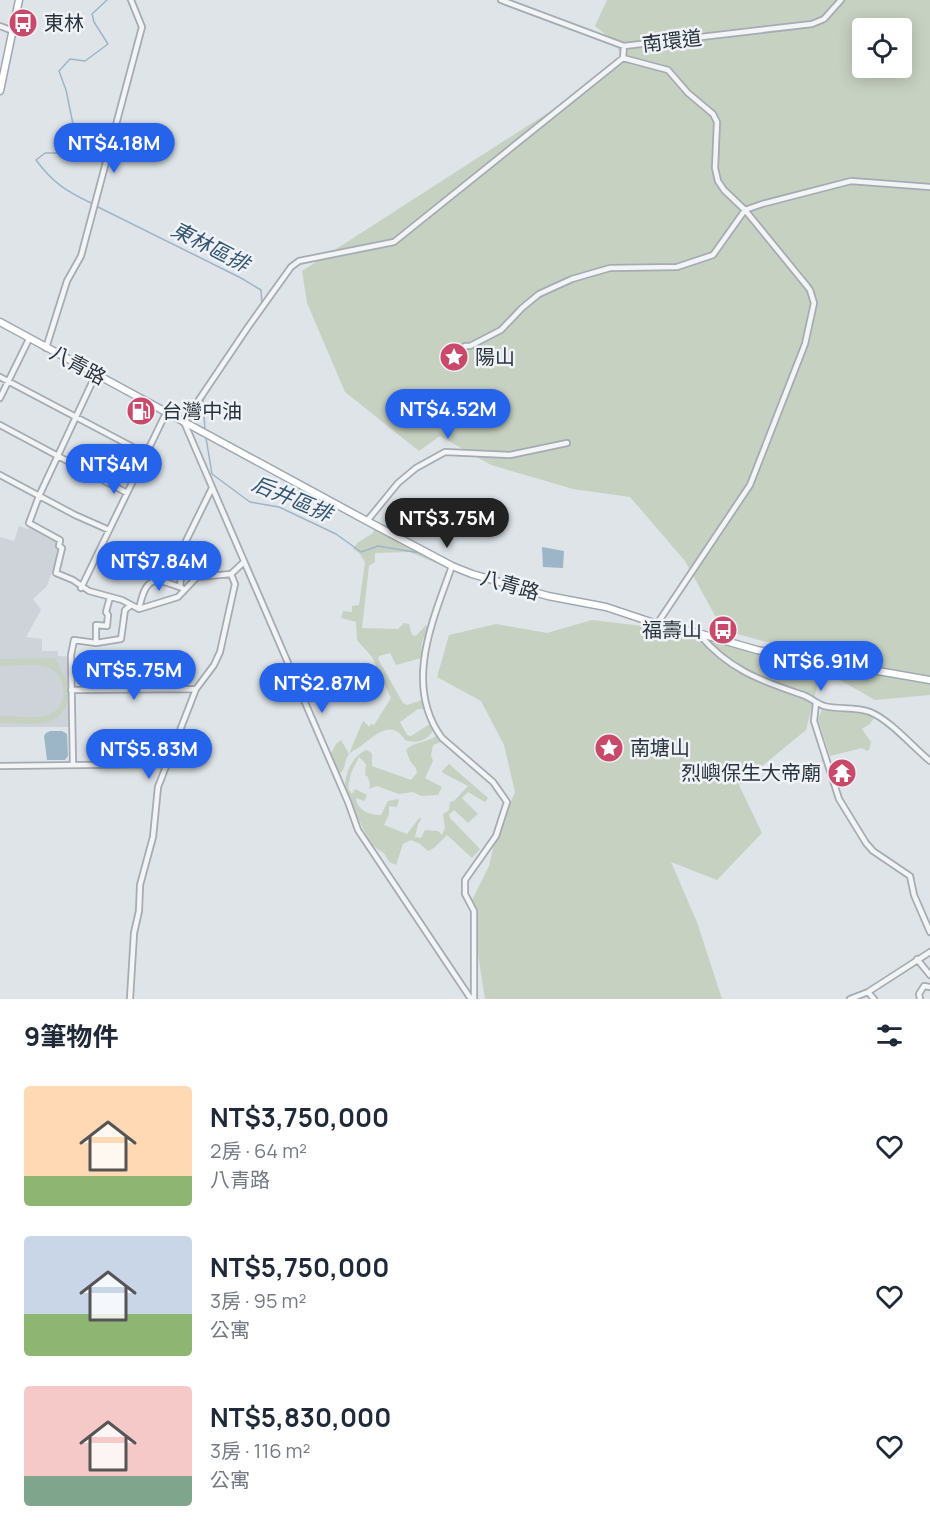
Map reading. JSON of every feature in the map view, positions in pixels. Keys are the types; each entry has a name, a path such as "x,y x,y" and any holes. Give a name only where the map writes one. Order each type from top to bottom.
{"main road":[{"path":"0,91 19,0"},
{"name":"八青路","path":"0,322 367,521 452,566 472,574 548,596 606,607 657,624 790,657 930,680"}],"street":[{"path":"46,348 67,281 81,256 142,27 131,0"},
{"name":"南環道","path":"501,0 624,46 812,24 824,19 841,0"},
{"path":"0,26 13,31"},
{"path":"473,999 358,830 184,422 291,267 299,261 394,242 622,58 624,46"},
{"path":"622,58 668,69 688,93 713,114 717,122 715,168 718,181 745,210 810,290 814,303 805,344 750,485 657,624"},
{"path":"465,346 470,346 501,330 539,294 572,279 610,268 677,267 713,255 745,210 762,204 851,181 930,187"},
{"path":"0,398 29,339"},
{"path":"96,374 39,496 29,524 60,540 59,546 62,548 56,573 72,580 81,588 122,600 139,609 178,597 183,588 196,577 231,574 244,562"},
{"path":"0,377 146,454"},
{"path":"81,588 166,413"},
{"path":"0,425 127,493"},
{"path":"367,521 398,483 416,468 445,452 510,455 567,442"},
{"path":"0,475 75,515 109,530"},
{"path":"183,588 184,545 212,488"},
{"path":"452,566 426,639 424,695 437,732 494,782 507,802 496,836 465,880 465,894 474,911 473,999"},
{"path":"130,999 140,885 153,837 158,787 196,689 220,652 235,584 231,574"},
{"path":"139,609 146,586 150,582 160,580 183,588"},
{"path":"96,643 96,625 107,626 106,612 110,597"},
{"path":"73,765 71,655 74,640 96,643 121,639 125,610 130,606"},
{"path":"698,633 730,664 759,680 803,694 826,706 856,708 881,718 930,760"},
{"path":"72,690 196,689"},
{"path":"816,702 814,721 839,799 873,851 910,876 914,895 930,932"},
{"path":"0,766 167,764"},
{"path":"850,999 868,992 930,952"},
{"path":"917,959 930,975"},
{"path":"920,999 924,986 930,987"},
{"path":"868,992 874,999"}],"shaded area":[{"path":"19,526 28,529 30,527 57,542 56,545 60,549 47,586 33,599 41,610 26,637 42,639 42,651 58,651 58,656 70,657 70,727 0,727 0,537 14,541"}],"green space":[{"path":"607,0 930,0 930,695 875,700 778,645 723,630 685,561 630,497 573,489 491,465 440,436 419,451 345,392 307,303 302,271 577,94 622,59 616,43 595,26"},
{"path":"374,529 447,568 410,552 375,553 375,562 369,566 362,628 398,629 404,623 409,624 412,635 416,636 426,625 428,628 422,642 421,658 396,665 390,653 379,656 378,659 403,703 407,705 422,700 424,709 418,709 400,722 407,735 411,736 430,724 433,730 425,739 413,742 405,740 395,730 384,731 349,754 362,723 364,721 369,727 371,724 374,725 391,698 372,657 357,640 356,622 341,618 343,611 352,612 352,606 359,605 365,562 353,549 357,543 373,533"},
{"path":"592,620 668,629 745,646 791,664 821,671 806,730 739,785 762,833 717,880 671,862 697,922 722,999 485,999 470,904 489,866 496,836 515,792 504,745 481,701 437,677 449,635 496,624 547,633"},
{"path":"56,658 70,688 67,704 61,713 53,720 43,723 0,723 0,716 36,717 55,711 63,697 63,689 57,674 51,669 33,665 0,666 0,659"},
{"path":"823,707 862,712 874,718 862,729 871,742 869,750 862,748 830,756 818,719"},
{"path":"436,736 441,742 433,745 431,755 433,761 425,778 442,787 438,795 421,796 413,792 399,794 377,786 369,789 368,777 365,775 366,764 359,757 351,773 348,788 351,793 355,789 367,795 364,801 356,798 357,802 361,809 372,814 381,815 388,801 399,799 397,807 389,806 389,814 384,825 407,834 420,817 415,837 421,838 425,830 438,831 442,835 445,828 443,814 449,810 450,802 454,801 468,786 443,773 442,771 449,764 488,798 485,802 468,792 462,798 478,814 468,823 454,810 449,815 480,849 472,858 447,835 428,851 411,840 403,844 396,865 389,862 366,835 345,787 346,776 354,760 366,750 372,753 372,766 411,780 417,773 406,750 412,745"},
{"path":"341,740 349,754 339,775 330,755"}],"water":[{"path":"542,547 564,551 563,568 543,567"},
{"path":"50,731 62,731 67,734 68,756 65,760 47,760 44,736"}],"waterway":[{"name":"東林區排","path":"91,203 60,186 36,160 45,153 60,153 83,145 73,124 66,90 59,71 70,59 85,61 108,44 94,22 92,14 107,0"},
{"name":"東林區排","path":"98,207 241,278 261,290 262,304"},
{"name":"東林區排","path":"205,430 203,400 206,393"},
{"name":"后井區排","path":"206,438 212,474 250,502 279,507 336,534 361,552 378,546 420,553"}],"place":[{"name":"東林","path":"23,23"},
{"name":"陽山","path":"454,357"},
{"name":"台灣中油","path":"141,411"},
{"name":"福壽山","path":"723,630"},
{"name":"南塘山","path":"609,748"},
{"name":"烈嶼保生大帝廟","path":"842,773"}]}
